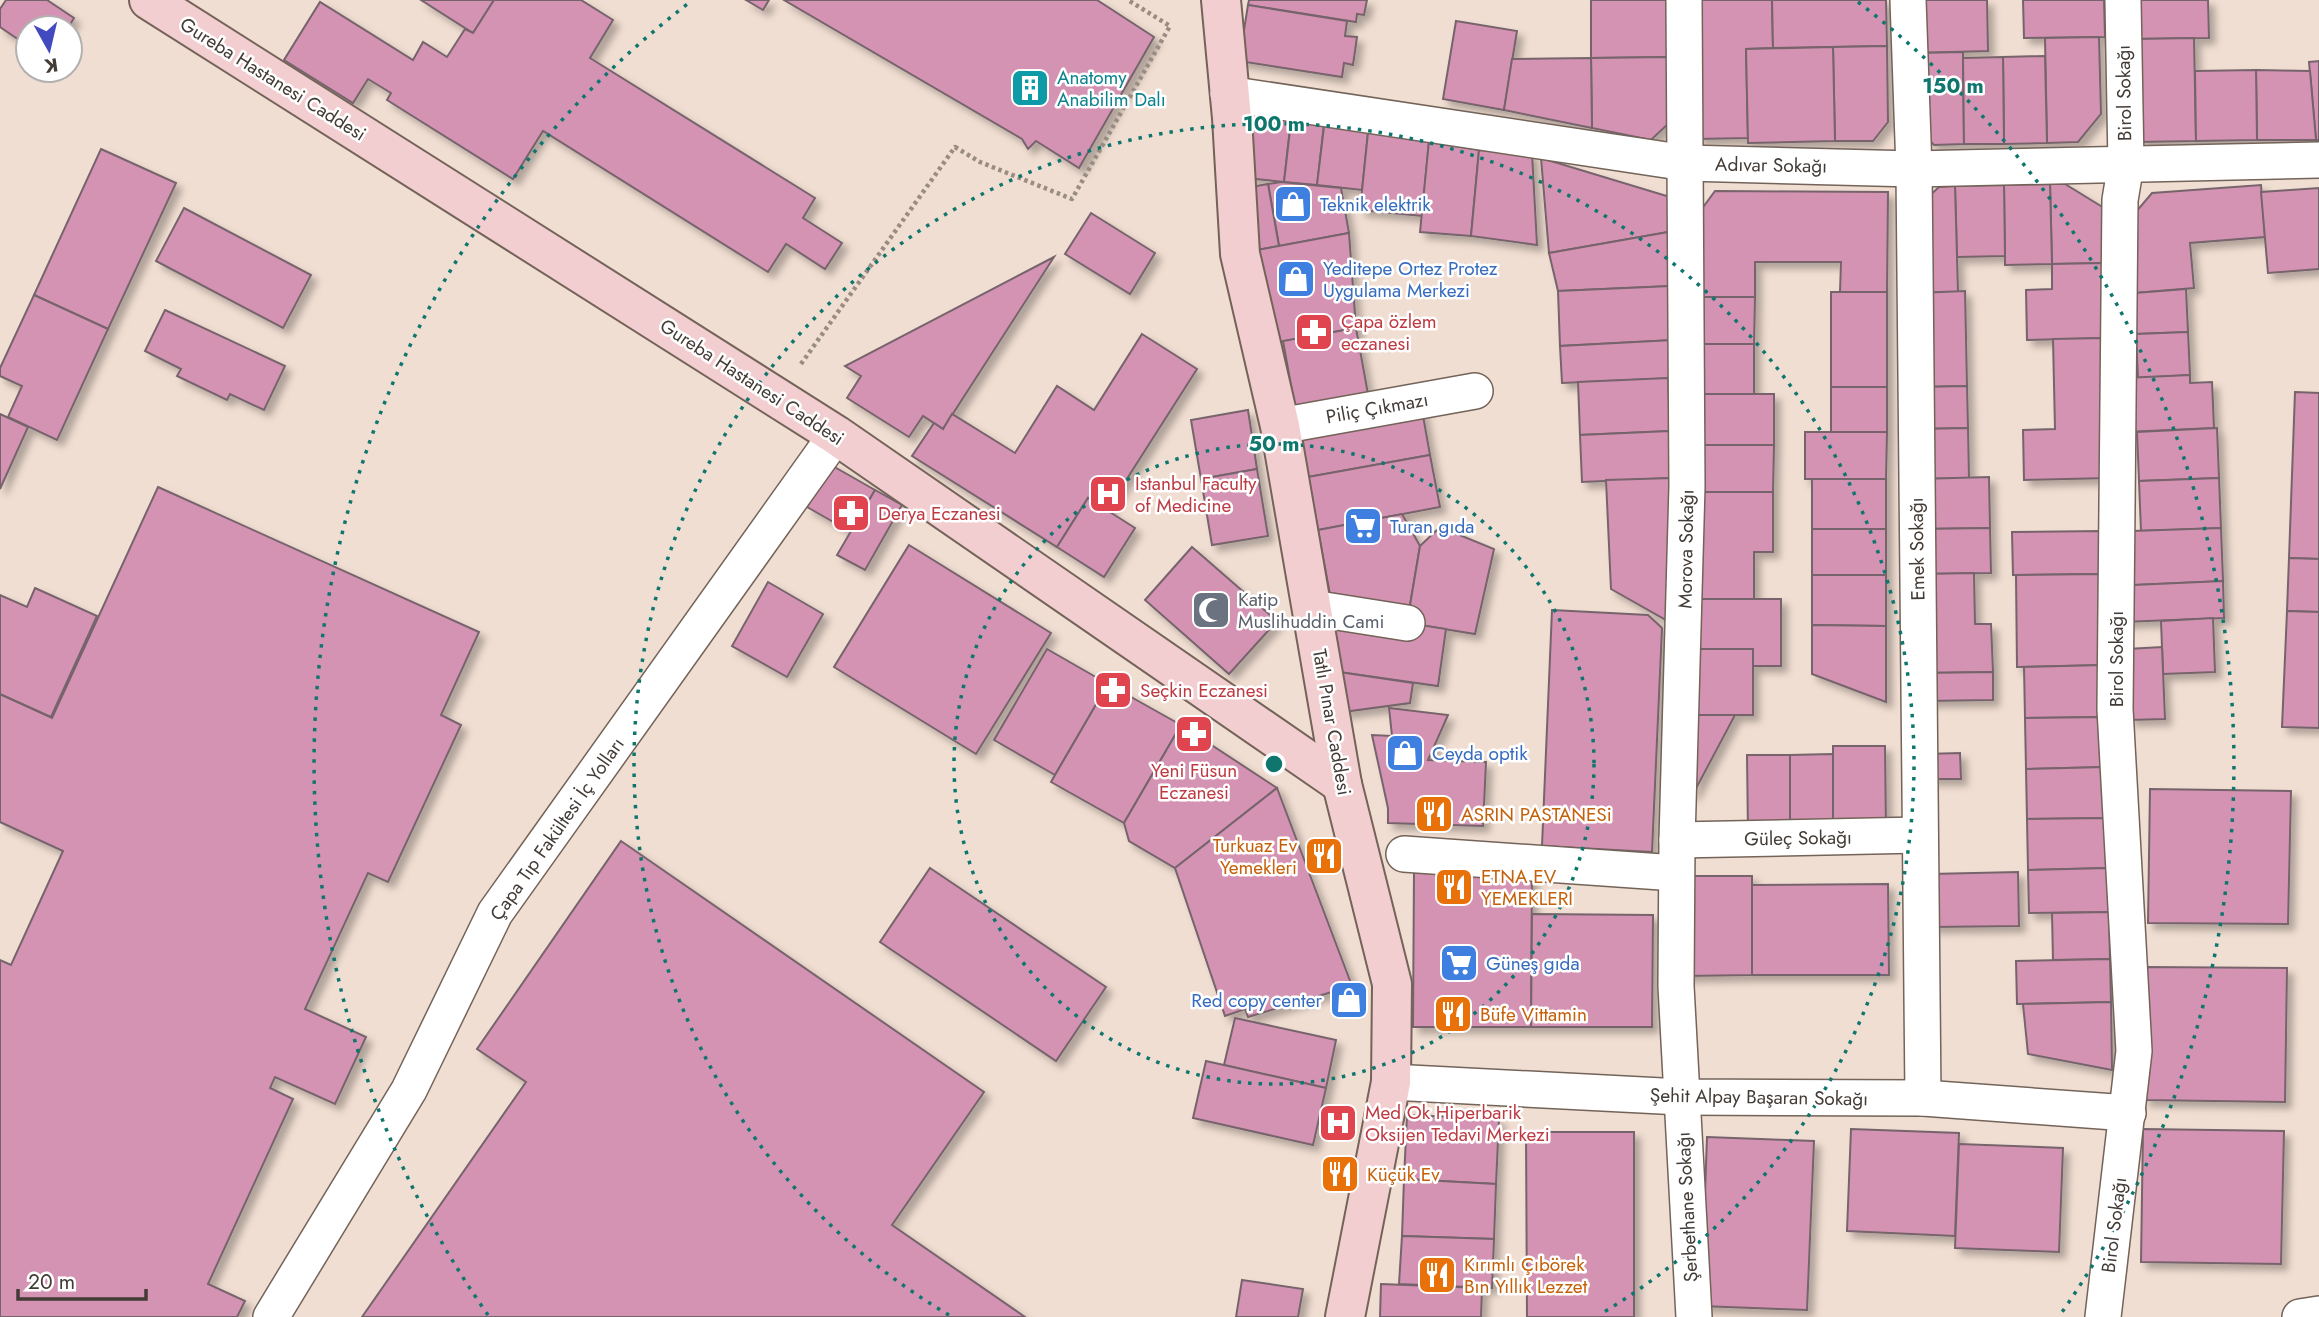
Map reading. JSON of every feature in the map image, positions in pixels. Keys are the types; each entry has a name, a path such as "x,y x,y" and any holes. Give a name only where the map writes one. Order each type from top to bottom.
{"street":[{"name":"Gureba Hastanesi Caddesi","path":"149,0 836,435 1342,784"},
{"name":"Tatlı Pınar Caddesi","path":"1222,0 1240,254 1280,426 1342,784 1392,984 1391,1082 1345,1317"},
{"name":"Morova Sokağı","path":"1681,1097 1676,986 1676,856 1687,486 1684,0"},
{"name":"Emek Sokağı","path":"1909,0 1914,169 1923,1098"},
{"name":"Birol Sokağı","path":"2103,1317 2134,1051 2115,709 2120,200 2126,164 2123,0"},
{"name":"Adıvar Sokağı","path":"1228,94 1686,163 1914,169 2319,160"},
{"name":"Piliç Çıkmazı","path":"1280,426 1475,391"},
{"name":"Çapa Tıp Fakültesi İç Yolları","path":"271,1317 409,1090 495,913 836,435"},
{"path":"1312,608 1407,622"},
{"name":"Güleç Sokağı","path":"1404,854 1676,856 1920,835"},
{"name":"Şehit Alpay Başaran Sokağı","path":"1391,1082 1681,1097 1923,1098 2128,1113"},
{"name":"Şerbethane Sokağı","path":"1681,1097 1694,1317"},
{"path":"2300,1317 2319,1314"}],"path":[{"path":"777,397 955,147 980,162 1072,200 1170,26 1128,0"}],"building":[{"path":"6,0 47,0 68,14 14,14 14,36 0,27 0,9"},
{"path":"421,0 494,0 473,33"},
{"path":"494,0 581,0 613,20 590,58 815,198 803,218 842,243 825,269 786,244 768,272 543,131 513,179 387,100 391,93 368,79 353,103 284,60 320,2 413,60 423,42 447,57 465,29 473,33"},
{"path":"746,0 769,0 763,10"},
{"name":"Anatomy Anabilim Dalı","path":"784,0 1097,0 1154,37 1079,168 1036,141 1028,149 1022,139"},
{"path":"1249,0 1367,0 1364,15 1357,14 1356,22 1248,5"},
{"path":"1591,0 1669,0 1669,57 1591,58"},
{"path":"1694,0 1772,0 1773,48 1746,49 1748,138 1697,139"},
{"path":"1772,0 1886,0 1887,46 1773,48"},
{"path":"1915,0 1987,0 1988,51 1916,53"},
{"path":"2023,0 2104,0 2105,37 2024,38"},
{"path":"2134,0 2208,0 2209,38 2135,39"},
{"path":"1248,5 1347,21 1345,36 1357,37 1353,65 1344,63 1342,77 1239,61"},
{"path":"1456,21 1517,31 1504,110 1443,99"},
{"path":"2099,37 2101,114 2078,142 2047,143 2045,38"},
{"path":"2194,38 2196,141 2137,142 2135,39"},
{"path":"1887,46 1888,122 1873,141 1835,141 1833,47"},
{"path":"1833,47 1835,141 1748,143 1746,49"},
{"path":"1963,52 1964,144 1934,145 1917,128 1916,53"},
{"path":"2045,56 2047,143 2004,144 2003,57"},
{"path":"1669,57 1670,122 1651,140 1592,128 1591,58"},
{"path":"2003,57 2004,144 1964,144 1963,58"},
{"path":"1591,58 1592,128 1504,110 1512,59"},
{"path":"2319,61 2319,140 2316,140 2309,62"},
{"path":"2256,70 2310,71 2316,140 2257,140"},
{"path":"2256,70 2257,140 2196,141 2195,71"},
{"path":"1254,106 1292,110 1284,182 1246,178"},
{"path":"1292,113 1325,116 1317,185 1284,182"},
{"path":"1325,118 1369,123 1362,190 1317,185"},
{"path":"1369,123 1429,141 1422,216 1360,210"},
{"path":"1429,141 1479,150 1471,236 1420,232"},
{"path":"101,149 176,183 108,329 34,295"},
{"path":"1479,150 1532,153 1537,245 1471,236"},
{"path":"1541,158 1670,197 1674,231 1549,253"},
{"path":"1281,182 1341,188 1349,233 1279,246 1268,184"},
{"path":"1268,184 1279,246 1257,250 1245,188"},
{"path":"2050,184 2065,184 2104,208 2105,263 2052,264"},
{"path":"2050,184 2052,264 2005,265 2004,185"},
{"path":"2004,185 2005,256 1957,257 1955,186"},
{"path":"2261,185 2265,237 2190,243 2194,288 2135,293 2129,220 2152,193"},
{"path":"1955,186 1958,292 1917,293 1915,209 1939,187"},
{"path":"2319,188 2319,269 2268,273 2261,192"},
{"path":"1715,191 1888,192 1887,292 1840,292 1841,262 1755,262 1755,297 1700,297 1701,210"},
{"path":"184,208 311,275 283,328 156,261"},
{"path":"1091,213 1155,253 1130,294 1065,254"},
{"path":"1674,231 1671,286 1558,291 1549,253"},
{"path":"1349,233 1356,328 1274,343 1257,250"},
{"path":"1054,257 943,429 923,416 909,437 847,398 861,376 845,366"},
{"path":"2105,263 2106,338 2027,340 2026,290 2052,289 2052,264"},
{"path":"1671,286 1673,340 1560,346 1558,291"},
{"path":"2186,289 2188,332 2136,334 2135,293"},
{"path":"1965,291 1967,386 1919,387 1917,293"},
{"path":"1831,292 1887,292 1887,387 1831,387"},
{"path":"34,295 108,329 57,440 8,417 22,386 0,376 0,368"},
{"path":"1700,297 1755,297 1754,344 1700,344"},
{"path":"165,310 285,366 264,410 230,394 227,400 177,376 181,369 145,351"},
{"path":"1356,328 1370,405 1297,419 1283,341"},
{"path":"2188,332 2190,375 2138,378 2136,334"},
{"path":"1142,334 1197,369 1107,510 1088,498 1057,547 912,456 934,423 943,429 952,414 1015,453 1057,386 1094,410"},
{"path":"2106,338 2109,478 2024,480 2023,430 2055,429 2053,339"},
{"path":"1673,340 1675,378 1562,383 1560,346"},
{"path":"1700,344 1754,344 1754,394 1700,394"},
{"path":"2190,375 2190,383 2212,382 2214,428 2126,432 2124,378"},
{"path":"1668,378 1670,431 1580,435 1578,382"},
{"path":"1967,386 1968,428 1919,429 1919,387"},
{"path":"1831,387 1887,387 1887,432 1831,432"},
{"path":"2295,392 2319,393 2319,559 2289,558"},
{"path":"1700,394 1774,394 1774,445 1699,445"},
{"path":"1248,410 1257,469 1201,479 1191,420"},
{"path":"1422,410 1430,455 1308,477 1298,430"},
{"path":"0,414 28,427 0,489"},
{"path":"1968,428 1969,478 1920,479 1919,429"},
{"path":"2217,428 2219,478 2139,481 2137,432"},
{"path":"1670,431 1672,478 1582,482 1580,435"},
{"path":"1805,432 1887,432 1886,479 1805,479"},
{"path":"1699,445 1774,445 1773,492 1699,492"},
{"path":"1430,455 1440,507 1318,530 1308,477"},
{"path":"831,465 875,490 851,532 807,507"},
{"path":"1257,469 1268,536 1212,545 1201,479"},
{"path":"1989,477 1990,528 1921,529 1920,479"},
{"path":"1672,478 1666,620 1611,589 1606,480"},
{"path":"2219,478 2221,528 2141,531 2139,481"},
{"path":"1812,479 1886,479 1886,529 1812,529"},
{"path":"158,487 479,632 441,715 461,725 388,882 368,873 305,1009 366,1037 335,1104 275,1077 270,1088 293,1099 208,1284 245,1301 237,1317 0,1317 0,960 11,965 63,851 0,822 0,694 52,718"},
{"path":"875,490 902,505 865,570 837,555"},
{"path":"1699,492 1773,492 1773,552 1754,552 1754,599 1693,599"},
{"path":"1088,498 1135,528 1104,577 1057,547"},
{"path":"1402,514 1420,546 1407,623 1333,611 1318,530"},
{"path":"1440,527 1494,549 1475,634 1407,623 1420,546"},
{"path":"1990,528 1991,573 1922,574 1921,529"},
{"path":"2221,528 2223,581 2134,585 2132,531"},
{"path":"1812,529 1886,529 1886,575 1812,575"},
{"path":"2102,531 2102,574 2013,575 2012,532"},
{"path":"909,545 1051,633 976,754 834,667"},
{"name":"Katip Muslihuddin Cami","path":"1192,547 1277,621 1229,674 1145,600"},
{"path":"2133,558 2134,585 2223,581 2224,618 2122,622"},
{"path":"2289,558 2319,559 2319,612 2287,611"},
{"path":"1974,573 1975,624 1991,624 1993,672 1924,673 1922,574"},
{"path":"2102,574 2104,665 2017,667 2016,575"},
{"path":"1812,575 1886,575 1886,626 1812,625"},
{"path":"768,582 823,614 787,677 732,646"},
{"path":"35,588 97,616 51,717 0,694 0,595 27,607"},
{"path":"1693,599 1781,599 1781,666 1753,666 1753,649 1693,649"},
{"path":"1552,610 1648,615 1662,628 1652,852 1542,846"},
{"path":"1333,611 1446,629 1438,686 1339,672 1329,636"},
{"path":"2287,611 2319,612 2319,728 2282,727"},
{"path":"2213,618 2215,672 2163,674 2161,621"},
{"path":"1812,625 1886,626 1886,702 1812,674"},
{"path":"2162,647 2165,719 2129,720 2127,649"},
{"path":"1047,649 1108,684 1055,775 994,740"},
{"path":"1693,649 1753,649 1753,715 1692,715"},
{"path":"2104,665 2105,717 2025,718 2024,667"},
{"path":"1339,672 1413,683 1410,703 1343,712"},
{"path":"1993,672 1993,700 1925,701 1924,673"},
{"path":"1108,684 1181,725 1124,823 1051,782"},
{"path":"1389,708 1448,715 1428,760 1486,762 1483,826 1388,823 1388,808 1372,735 1392,736"},
{"path":"1692,715 1735,715 1692,796"},
{"path":"2105,717 2106,767 2026,769 2025,718"},
{"path":"1181,725 1277,788 1175,868 1129,841 1124,823"},
{"path":"1833,746 1885,746 1886,832 1833,832"},
{"path":"1960,753 1961,779 1925,779 1925,754"},
{"path":"1833,754 1833,832 1790,832 1790,755"},
{"path":"1747,755 1790,755 1790,832 1748,832"},
{"path":"2106,767 2107,818 2027,819 2026,769"},
{"path":"1277,788 1352,986 1248,1017 1245,1009 1225,1016 1175,868"},
{"path":"2150,789 2291,791 2288,924 2148,923"},
{"path":"2107,818 2108,868 2028,870 2027,819"},
{"path":"621,841 984,1092 892,1225 1025,1317 362,1317 526,1082 477,1049"},
{"path":"930,868 1106,987 1056,1061 880,942"},
{"path":"2108,868 2109,912 2029,913 2028,870"},
{"path":"1414,871 1532,871 1531,1027 1413,1027"},
{"path":"2018,872 2019,926 1931,927 1930,874"},
{"path":"1683,876 1752,876 1752,975 1683,976"},
{"path":"1888,884 1889,975 1752,975 1752,885"},
{"path":"2109,912 2110,959 2053,960 2052,913"},
{"path":"1532,914 1653,915 1652,1027 1531,1027"},
{"path":"2110,959 2111,1002 2017,1004 2016,961"},
{"path":"2146,967 2287,968 2285,1102 2144,1100"},
{"path":"2111,1002 2112,1070 2028,1054 2023,1004"},
{"path":"1235,1018 1336,1040 1326,1088 1224,1065"},
{"path":"1206,1061 1326,1088 1313,1145 1193,1118"},
{"path":"1407,1115 1499,1119 1496,1184 1404,1179"},
{"path":"1851,1129 1959,1133 1955,1236 1847,1231"},
{"path":"2143,1129 2284,1131 2281,1264 2141,1262"},
{"path":"1526,1132 1634,1132 1634,1317 1527,1317"},
{"path":"1707,1137 1814,1141 1807,1310 1701,1306"},
{"path":"1959,1144 2063,1148 2059,1252 1955,1248"},
{"path":"1404,1179 1496,1184 1494,1239 1402,1236"},
{"path":"1402,1236 1494,1239 1492,1288 1399,1284"},
{"path":"1242,1280 1303,1289 1298,1317 1236,1317"},
{"path":"1381,1284 1482,1288 1481,1317 1380,1317"}],"place":[{"name":"Anatomy Anabilim Dalı","path":"1030,88"},
{"name":"Teknik elektrik","path":"1293,204"},
{"name":"Yeditepe Ortez Protez Uygulama Merkezi","path":"1296,279"},
{"name":"Çapa özlem eczanesi","path":"1314,332"},
{"name":"Istanbul Faculty of Medicine","path":"1108,494"},
{"name":"Derya Eczanesi","path":"851,513"},
{"name":"Turan gıda","path":"1363,526"},
{"name":"Katip Muslihuddin Cami","path":"1211,610"},
{"name":"Seçkin Eczanesi","path":"1113,690"},
{"name":"Yeni Füsun Eczanesi","path":"1194,734"},
{"name":"Ceyda optik","path":"1405,753"},
{"name":"ASRIN PASTANESi","path":"1434,814"},
{"name":"Turkuaz Ev Yemekleri","path":"1324,856"},
{"name":"ETNA EV YEMEKLERI","path":"1454,887"},
{"name":"Güneş gıda","path":"1459,963"},
{"name":"Red copy center","path":"1349,1000"},
{"name":"Büfe Vittamin","path":"1453,1014"},
{"name":"Med Ok Hiperbarik Oksijen Tedavi Merkezi","path":"1338,1123"},
{"name":"Küçük Ev","path":"1340,1174"},
{"name":"Kırımlı Çıbörek Bın Yıllık Lezzet","path":"1437,1275"}]}
